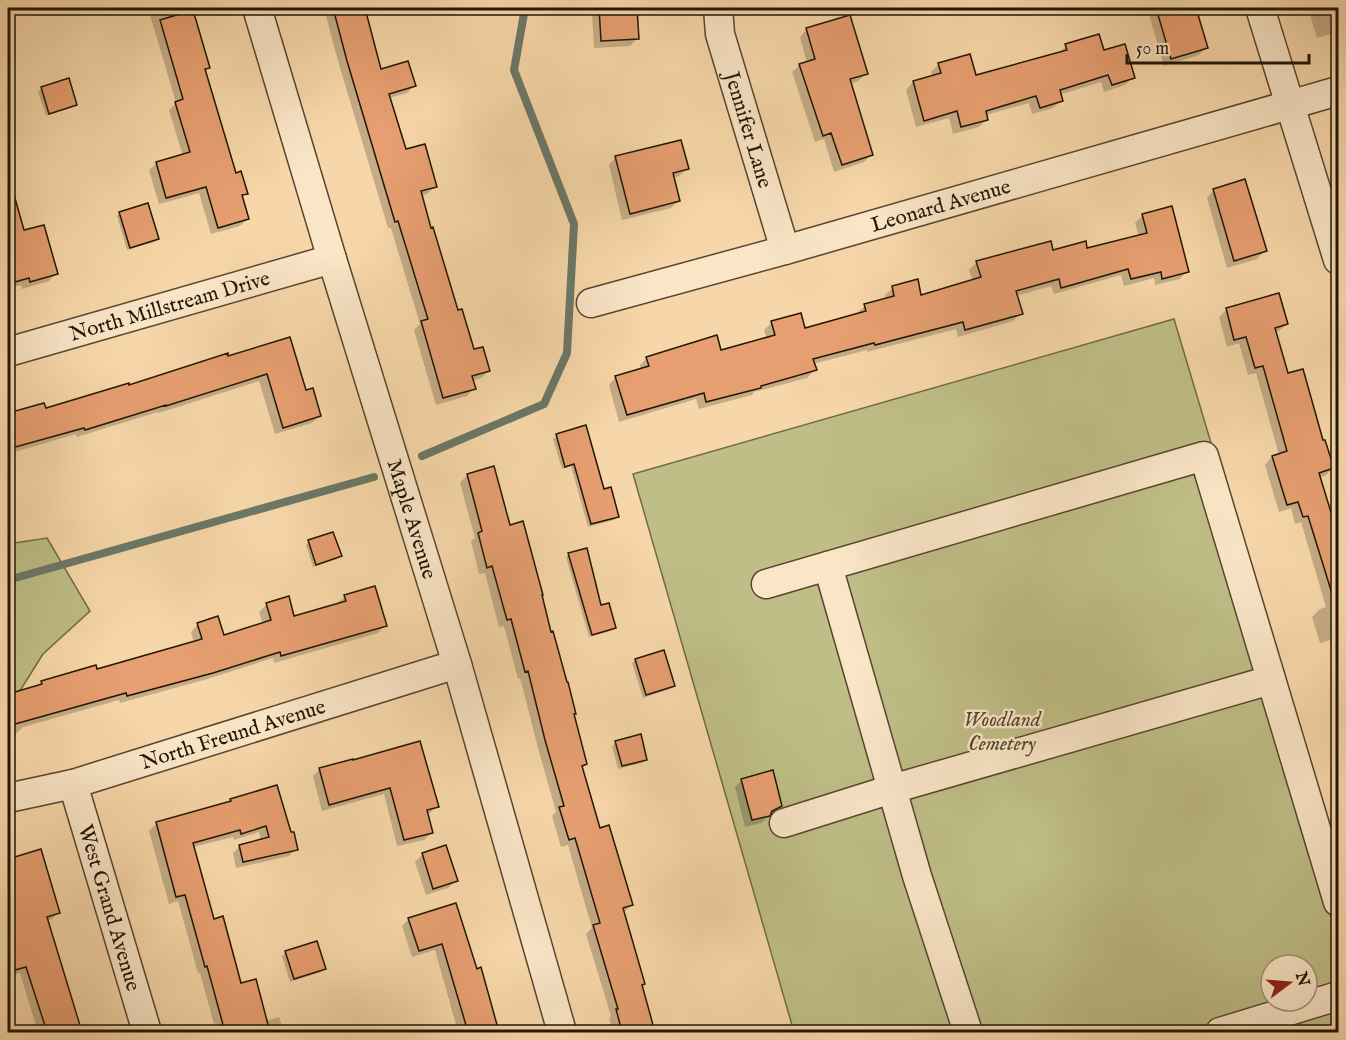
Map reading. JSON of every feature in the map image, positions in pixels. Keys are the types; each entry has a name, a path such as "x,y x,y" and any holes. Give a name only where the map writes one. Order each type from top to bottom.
{"street":[{"name":"Maple Avenue","path":"257,8 457,663 562,1032"},
{"name":"Jennifer Lane","path":"718,8 720,34 785,250"},
{"path":"1260,8 1338,260"},
{"name":"Leonard Avenue","path":"591,303 1338,92"},
{"name":"North Millstream Drive","path":"8,352 332,259"},
{"path":"766,584 1204,456 1338,902"},
{"path":"828,566 917,876 968,1032"},
{"name":"North Freund Avenue","path":"8,798 73,783 457,663"},
{"path":"784,824 892,789 1272,680"},
{"name":"West Grand Avenue","path":"73,783 147,1032"},
{"path":"1220,1032 1254,1028 1338,996"}],"green space":[{"name":"Woodland Cemetery","path":"1174,319 1338,868 1338,1032 794,1032 633,474"},
{"path":"47,538 90,611 43,654 8,710 8,544"}],"building":[{"path":"333,8 365,8 381,69 408,61 416,86 389,94 406,149 425,144 437,187 421,191 431,228 433,227 458,310 462,309 474,349 483,347 490,371 472,376 476,389 443,398 421,321 428,319 398,221 395,222"},
{"path":"599,8 637,8 639,39 601,41"},
{"path":"1156,8 1196,8 1208,48 1171,59"},
{"path":"193,10 210,68 205,69 236,173 241,171 248,194 242,195 249,219 218,228 206,187 166,198 156,162 190,152 175,102 183,99 160,20"},
{"path":"850,15 868,74 850,79 873,155 842,165 831,133 823,136 799,64 815,59 806,28"},
{"path":"1099,34 1104,50 1125,44 1135,78 1112,85 1108,75 1060,90 1063,101 1040,108 1036,96 986,111 988,120 961,127 957,111 924,121 913,81 941,73 938,63 970,54 976,75 1067,50 1065,44"},
{"path":"69,78 77,105 49,114 41,87"},
{"path":"681,140 689,169 673,173 680,201 630,214 615,156"},
{"path":"1245,179 1267,251 1234,261 1213,189"},
{"path":"8,191 13,191 24,230 44,225 58,274 30,282 29,278 8,284"},
{"path":"148,203 159,239 130,248 119,212"},
{"path":"1172,206 1189,272 1162,279 1161,272 1131,279 1128,269 1061,288 1059,279 1016,291 1023,314 965,330 963,322 875,345 874,343 813,359 817,370 761,386 761,388 706,402 704,393 627,415 615,376 649,366 646,357 717,335 721,350 775,335 771,321 801,313 805,328 866,311 864,304 894,296 892,286 918,279 921,295 981,277 976,261 1051,241 1053,250 1086,241 1087,248 1147,233 1142,214"},
{"path":"1279,293 1288,324 1275,328 1288,373 1303,369 1323,440 1325,440 1334,468 1319,473 1334,522 1338,521 1338,600 1334,600 1308,516 1303,517 1298,502 1287,505 1272,456 1287,451 1263,366 1255,368 1246,337 1234,340 1226,308"},
{"path":"290,337 306,390 313,388 321,416 283,428 267,374 85,430 84,428 8,449 8,413 44,403 46,408 129,383 129,385 228,353 228,356"},
{"path":"586,425 604,489 611,487 619,517 591,524 574,464 565,467 556,434"},
{"path":"494,466 510,525 523,521 551,632 553,631 576,714 574,714 587,764 582,766 600,828 609,825 633,905 623,908 645,984 642,985 655,1032 622,1032 616,1009 618,1009 593,925 600,923 575,838 569,840 559,807 564,806 528,671 525,672 511,619 507,620 492,566 487,568 478,533 482,531 467,474"},
{"path":"333,532 342,556 316,565 308,540"},
{"path":"587,548 601,605 609,603 616,628 592,635 568,553"},
{"path":"375,586 387,626 281,656 280,652 213,673 127,696 126,693 8,726 8,694 42,684 41,681 96,665 97,669 202,639 197,623 218,616 224,635 271,620 266,603 289,596 294,616 346,601 344,595"},
{"path":"664,650 675,686 646,695 635,659"},
{"path":"641,734 647,760 622,766 615,741"},
{"path":"420,741 439,807 427,810 433,833 404,840 390,788 329,805 319,768"},
{"path":"773,770 782,806 772,811 770,816 752,820 741,779"},
{"path":"277,785 298,850 243,862 239,845 269,837 266,826 241,834 240,830 193,843 214,919 223,916 241,983 256,979 270,1032 225,1032 185,895 176,897 156,822 231,801 230,799"},
{"path":"446,845 458,881 433,889 422,853"},
{"path":"41,849 60,913 47,917 82,1032 47,1032 26,967 8,972 8,859"},
{"path":"456,903 477,969 481,967 499,1032 468,1032 442,944 419,951 408,918"},
{"path":"317,941 326,969 294,979 285,951"}],"waterway":[{"path":"422,456 544,404 567,353 574,224 514,70 525,8"},
{"path":"8,580 374,477"}]}
